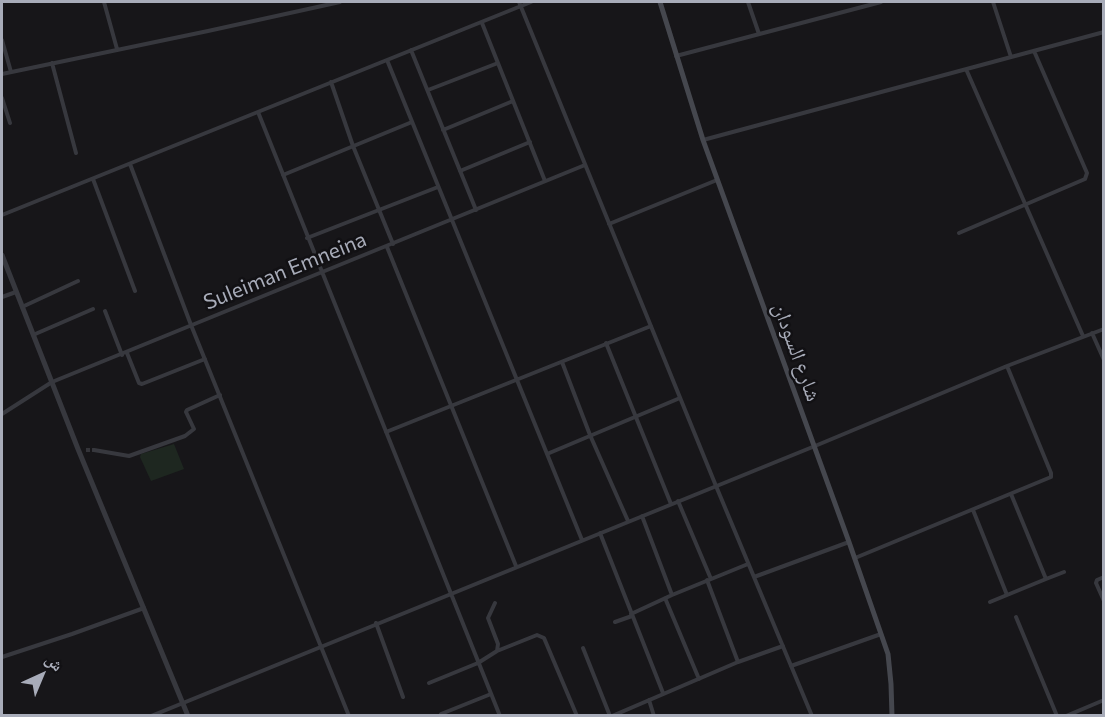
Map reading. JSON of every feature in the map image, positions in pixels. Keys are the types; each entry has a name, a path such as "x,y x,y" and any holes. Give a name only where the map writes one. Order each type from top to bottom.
{"main road":[{"name":"شارع السودان","path":"660,2 703,140 881,634 890,662 892,716"}],"street":[{"path":"104,2 117,49"},
{"path":"2,74 208,32 340,2"},
{"path":"2,215 482,23 519,4 531,2"},
{"path":"748,2 759,34"},
{"path":"676,56 881,2"},
{"path":"993,2 1011,57"},
{"path":"519,4 812,716"},
{"path":"482,23 545,181"},
{"path":"703,140 1104,32"},
{"path":"2,40 11,72"},
{"path":"411,50 476,210"},
{"path":"959,233 1085,179 1087,173 1034,51"},
{"path":"387,60 582,540"},
{"path":"52,63 76,153"},
{"path":"428,90 498,63"},
{"path":"966,69 1083,336"},
{"path":"331,82 353,146 393,244"},
{"path":"2,98 10,123"},
{"path":"443,130 513,101"},
{"path":"258,112 500,716"},
{"path":"283,175 412,122"},
{"path":"460,171 530,142"},
{"path":"129,164 191,325 349,716"},
{"name":"Suleiman Emneina","path":"2,414 52,382 585,165"},
{"path":"93,178 135,291"},
{"path":"609,224 717,180"},
{"path":"308,238 438,187"},
{"path":"387,247 516,566"},
{"path":"2,255 78,449 188,716"},
{"path":"22,307 78,280"},
{"path":"2,297 16,292"},
{"path":"33,335 93,309"},
{"path":"105,311 122,355"},
{"path":"386,432 651,326"},
{"path":"151,716 1007,366 1104,329"},
{"path":"1092,333 1104,360"},
{"path":"606,343 671,504"},
{"path":"127,353 139,383 142,384 205,359"},
{"path":"562,362 590,435 628,521"},
{"path":"855,558 1051,476 1007,366"},
{"path":"94,450 129,456 185,436 194,429 187,410 220,395"},
{"path":"548,454 680,398"},
{"path":"78,449 86,450"},
{"path":"1011,494 1046,579"},
{"path":"678,501 738,662"},
{"path":"973,510 1007,595"},
{"path":"642,516 672,595"},
{"path":"600,533 663,693"},
{"path":"754,577 849,542"},
{"path":"615,622 748,563"},
{"path":"990,602 1064,572"},
{"path":"1104,577 1096,583 1104,601"},
{"path":"665,598 699,679"},
{"path":"495,603 488,618 498,644 497,651"},
{"path":"2,657 144,608"},
{"path":"1016,617 1057,716"},
{"path":"376,623 403,697"},
{"path":"791,666 881,634"},
{"path":"429,683 537,635 544,638 577,716"},
{"path":"583,648 611,716 783,645"},
{"path":"441,714 491,694"},
{"path":"649,700 654,716"},
{"path":"1068,715 1104,700"}],"shaded area":[{"path":"174,444 184,469 151,481 140,457 141,454"}],"tunnel":[{"path":"86,450 94,450"}]}
